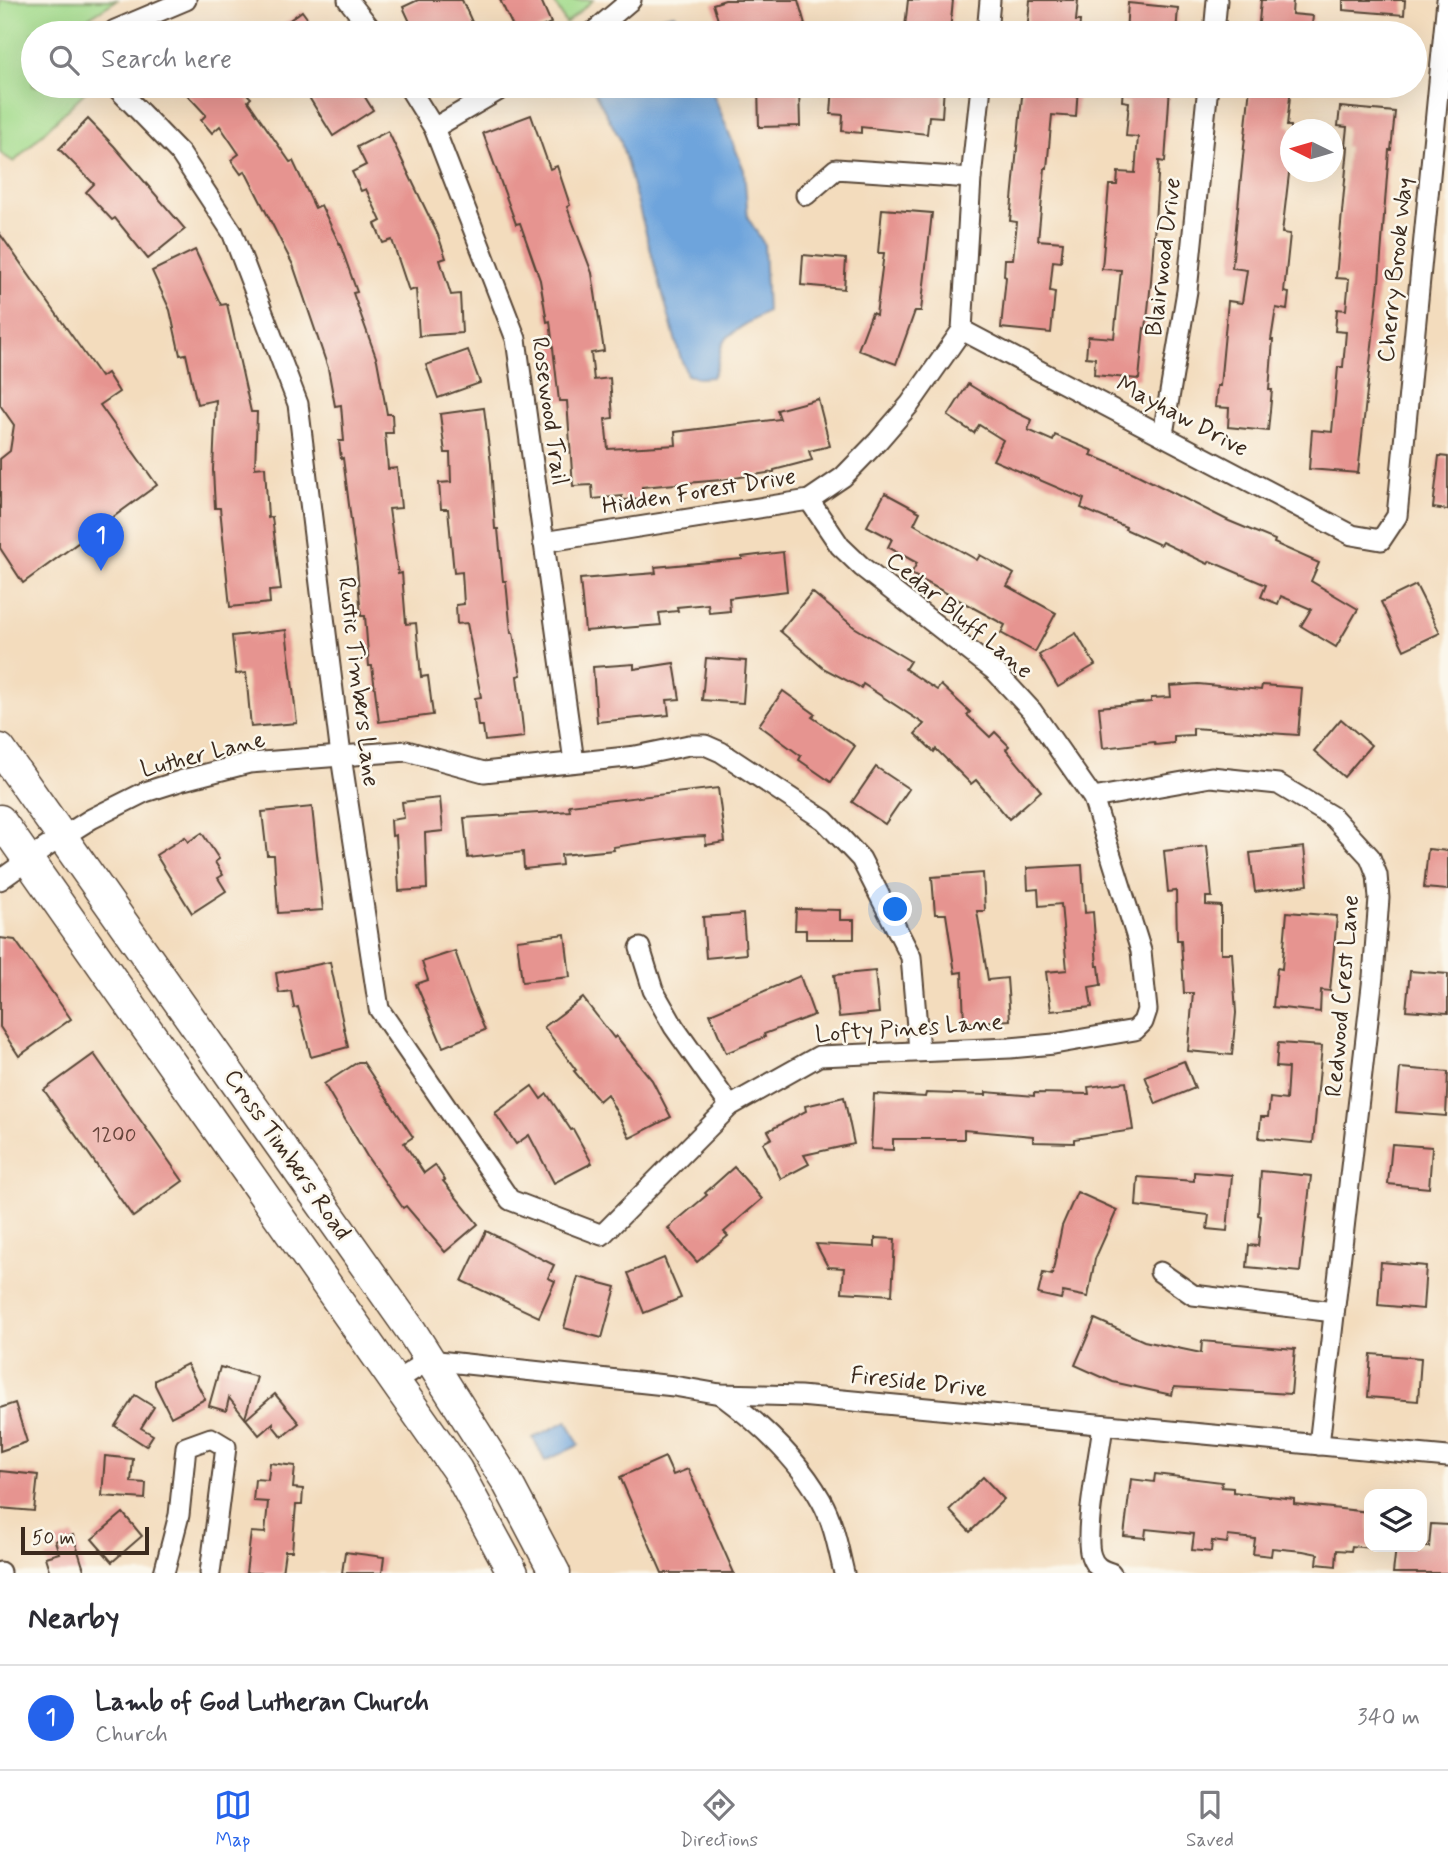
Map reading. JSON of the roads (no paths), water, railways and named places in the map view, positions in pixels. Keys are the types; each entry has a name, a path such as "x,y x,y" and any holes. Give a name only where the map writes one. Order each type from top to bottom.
{"main road":[{"name":"Cross Timbers Road","path":"0,749 340,1229 429,1360 507,1482 555,1573"},
{"name":"Cross Timbers Road","path":"0,820 393,1383 457,1470 513,1573"}],"street":[{"path":"136,21 186,0"},
{"path":"348,0 365,21"},
{"path":"606,21 631,0"},
{"path":"988,21 990,0"},
{"path":"1215,21 1217,0"},
{"name":"Cherry Brook Way","path":"1381,540 1397,516 1447,0"},
{"name":"Rustic Timbers Lane","path":"127,98 180,153 232,232 298,404 341,756 379,1009 510,1200 602,1236"},
{"name":"Rosewood Trail","path":"416,98 435,128 516,339 574,762"},
{"path":"435,128 486,98"},
{"path":"962,330 971,178 980,98"},
{"name":"Blairwood Drive","path":"1163,434 1187,291 1207,98"},
{"path":"806,195 836,169 971,178"},
{"name":"Mayhaw Drive","path":"962,330 1352,535 1381,540"},
{"name":"Hidden Forest Drive","path":"543,542 809,500 843,477 878,441 910,404 962,330"},
{"name":"Cedar Bluff Lane","path":"809,500 840,546 862,567 995,671 1032,711 1093,798 1142,951 1147,1010"},
{"name":"Luther Lane","path":"0,880 91,819 145,792 249,763 407,751 484,772 636,756 689,745 705,745 721,752 824,820 861,859 911,957 919,1050"},
{"name":"Redwood Crest Lane","path":"1093,798 1211,777 1278,785 1333,817 1370,857 1377,875 1379,898 1373,977 1319,1445"},
{"path":"640,948 653,990 674,1027 730,1106"},
{"name":"Lofty Pines Lane","path":"602,1236 730,1106 818,1056 1010,1048 1118,1034 1135,1030 1143,1022 1147,1010"},
{"path":"1160,1272 1193,1295 1334,1312"},
{"path":"393,1383 429,1360"},
{"name":"Fireside Drive","path":"429,1360 674,1386 720,1394 800,1396 1448,1457"},
{"path":"720,1394 750,1416 786,1453 821,1500 835,1533 844,1573"},
{"path":"1103,1425 1089,1553 1095,1565 1111,1573"},
{"path":"164,1573 179,1514 186,1447 211,1438 226,1447 210,1573"}],"water":[{"path":"674,14 681,21 654,21"},
{"path":"598,98 715,98 744,170 748,218 764,244 767,312 725,340 712,377 687,375 620,139"},
{"path":"567,1421 579,1445 545,1461 533,1438"}],"place":[{"name":"Lamb of God Lutheran Church","path":"101,571"}]}
